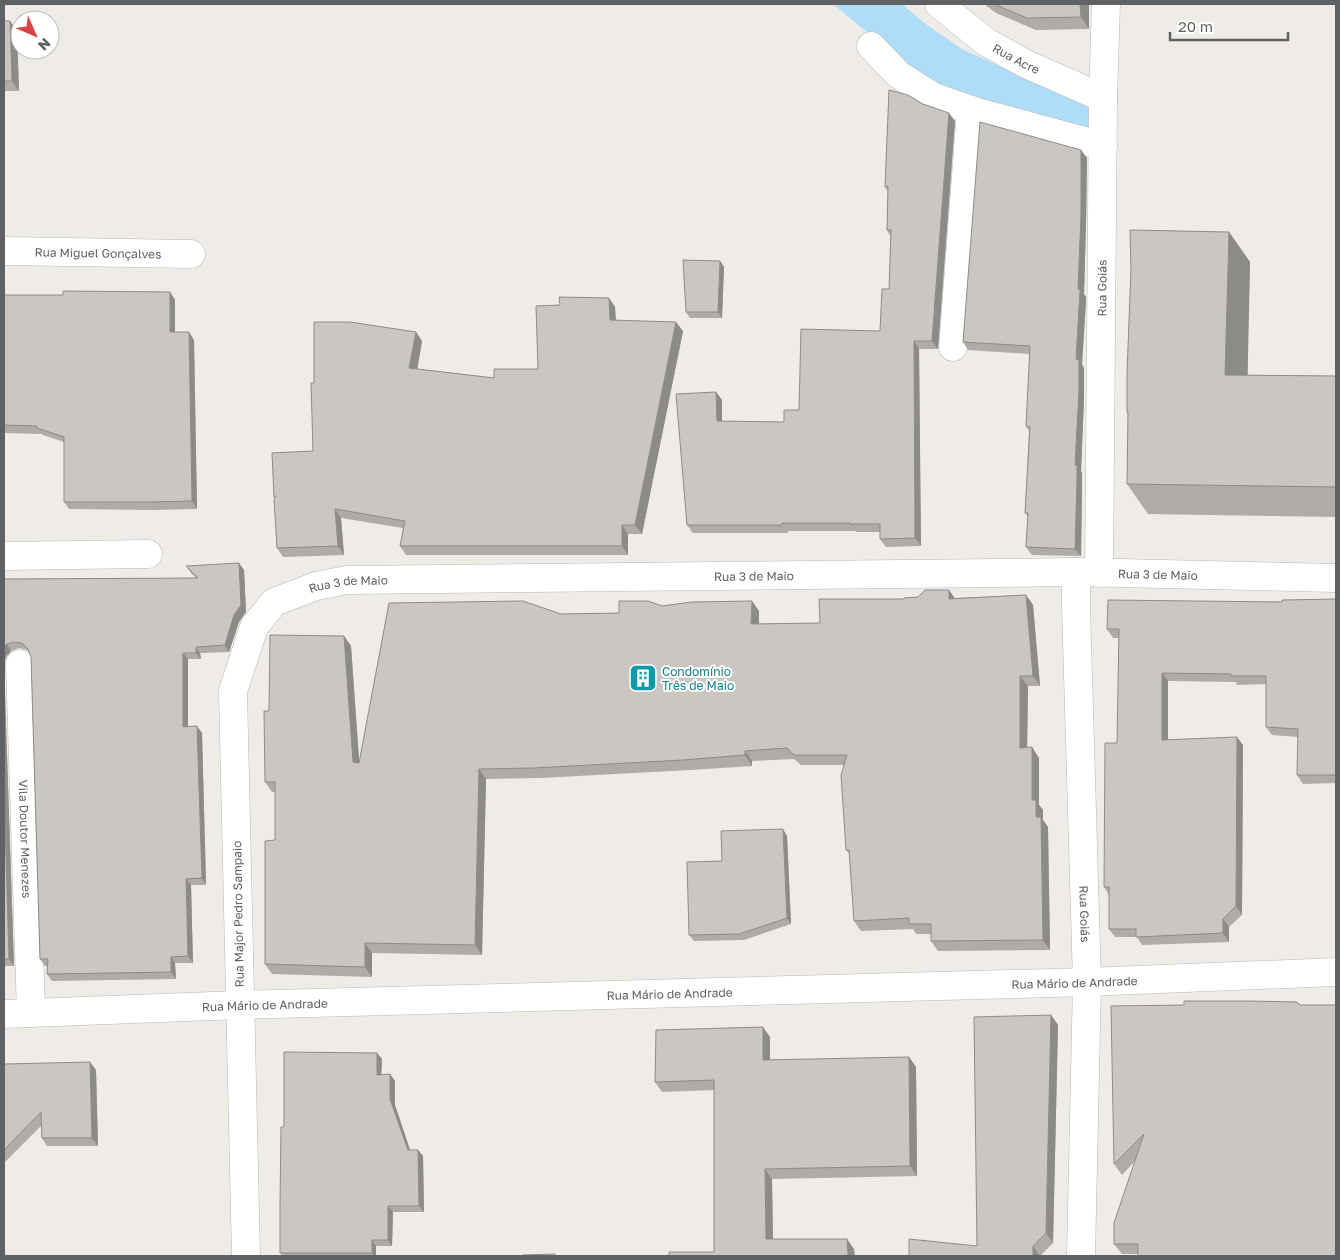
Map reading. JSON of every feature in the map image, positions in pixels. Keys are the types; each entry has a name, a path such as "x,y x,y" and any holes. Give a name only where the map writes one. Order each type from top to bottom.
{"street":[{"name":"Rua Acre","path":"939,4 986,42 1026,64 1103,98"},
{"name":"Rua Goiás","path":"1081,1256 1087,982 1076,606 1088,573 1106,4"},
{"path":"871,46 899,75 934,97 970,110 1103,146"},
{"path":"952,347 970,110"},
{"name":"Rua Miguel Gonçalves","path":"4,251 191,254"},
{"path":"4,556 148,554"},
{"name":"Rua 3 de Maio","path":"233,691 254,627 274,602 316,586 347,580 1088,573 1336,578"},
{"name":"Vila Doutor Menezes","path":"20,664 31,1013"},
{"name":"Rua Major Pedro Sampaio","path":"233,691 246,1256"},
{"name":"Rua Mário de Andrade","path":"4,1014 240,1005 1087,982 1336,972"}],"water":[{"path":"833,4 902,4 927,25 962,49 1091,102 1088,138 946,92 918,74"}],"building":[{"path":"994,4 1080,4 1081,17 1027,18"},
{"path":"4,21 10,21 12,81 4,81"},
{"path":"889,90 908,95 923,104 949,113 932,341 914,341 915,538 880,539 880,524 782,523 782,525 687,525 676,394 716,392 717,421 784,422 784,410 799,410 801,329 880,331 882,289 889,289 891,230 887,230 888,186 885,187"},
{"path":"980,122 1081,150 1078,289 1080,289 1080,292 1076,359 1079,360 1079,391 1075,465 1077,465 1077,481 1075,549 1026,547 1028,513 1025,513 1030,427 1026,426 1030,346 963,342"},
{"path":"1130,230 1229,232 1225,375 1336,376 1336,487 1127,484"},
{"path":"683,260 720,261 718,312 686,312"},
{"path":"63,291 170,292 170,332 189,332 192,501 64,502 64,437 37,428 37,426 4,425 4,295 63,295"},
{"path":"559,297 609,298 610,320 676,322 635,525 622,525 622,546 400,546 405,521 335,509 338,546 277,548 274,499 276,497 274,497 272,453 313,451 311,383 314,383 314,322 350,322 416,332 409,368 494,378 494,369 538,369 536,306 560,305"},
{"path":"239,563 241,605 234,615 225,645 196,647 196,653 183,653 183,727 197,726 202,878 186,879 188,956 171,957 171,972 47,974 48,959 40,959 31,657 28,649 22,643 14,642 4,647 4,579 198,578 186,566"},
{"path":"925,590 949,590 949,599 1026,595 1033,676 1020,676 1020,748 1032,747 1032,800 1036,800 1036,817 1041,817 1043,940 931,941 931,924 909,924 909,918 854,921 849,850 846,850 841,775 847,755 794,755 787,748 745,751 745,755 683,760 479,769 475,945 365,943 365,967 265,964 265,841 275,840 275,782 265,782 264,711 269,711 270,635 344,636 353,762 359,763 389,603 523,601 561,614 619,613 619,601 648,601 662,606 692,602 752,601 751,624 820,623 819,599 904,599 918,597"},
{"path":"1336,599 1336,775 1297,775 1298,729 1266,727 1266,676 1162,673 1162,740 1237,737 1236,906 1223,919 1223,933 1136,937 1136,929 1109,929 1109,887 1104,887 1105,743 1117,743 1119,629 1107,629 1108,600 1282,602 1282,600"},
{"path":"4,789 9,959 4,959"},
{"path":"783,829 787,918 739,934 689,935 687,862 722,861 721,831"},
{"path":"1184,1001 1297,1002 1300,1005 1336,1005 1336,1256 1138,1256 1138,1244 1114,1244 1114,1223 1144,1134 1114,1164 1111,1006 1184,1005"},
{"path":"1051,1015 1046,1233 1033,1246 1033,1256 909,1256 909,1239 977,1246 974,1017"},
{"path":"763,1027 763,1060 909,1057 910,1166 765,1169 766,1239 847,1239 848,1256 669,1256 669,1252 714,1252 714,1080 655,1082 656,1030"},
{"path":"284,1052 377,1053 377,1075 390,1074 390,1099 408,1150 418,1150 419,1206 388,1206 388,1240 372,1240 372,1253 280,1253 281,1127 284,1127"},
{"path":"90,1062 92,1138 42,1138 41,1112 4,1150 4,1064"},
{"path":"555,1254 555,1256 522,1256 522,1255"}],"place":[{"name":"Condomínio Três de Maio","path":"643,678"}]}
